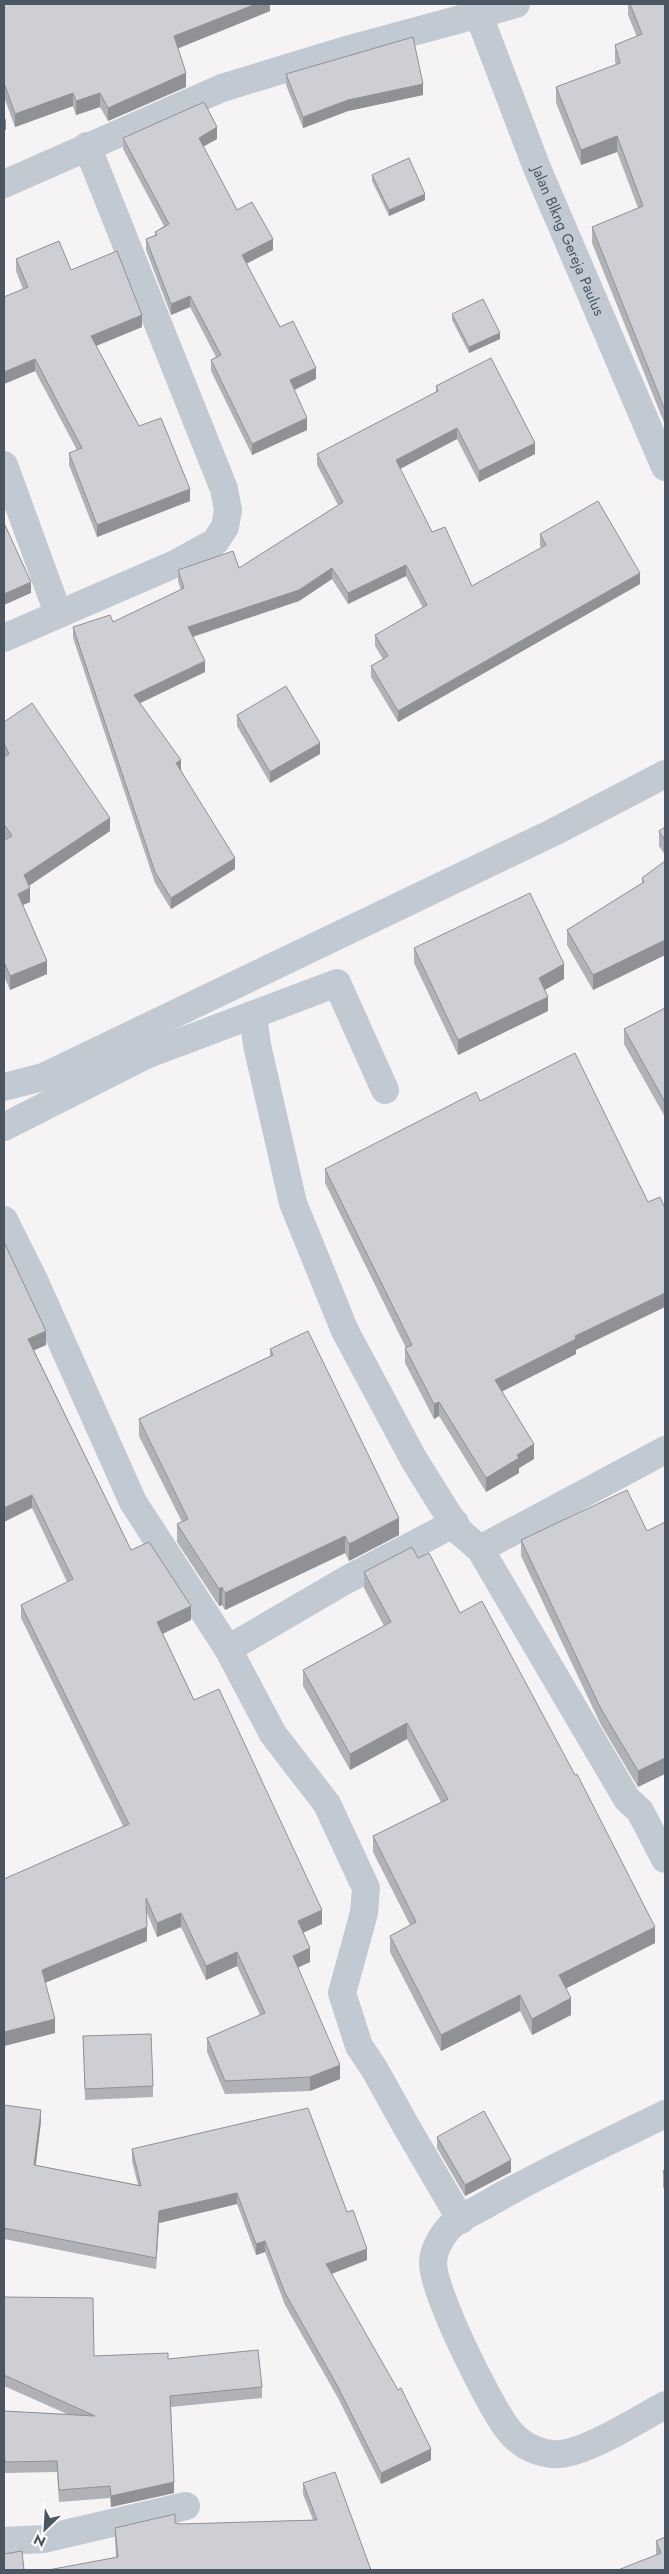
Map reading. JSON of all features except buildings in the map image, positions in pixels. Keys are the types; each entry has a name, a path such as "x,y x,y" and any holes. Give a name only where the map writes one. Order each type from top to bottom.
{"street":[{"path":"4,184 222,88 478,13 516,4"},
{"name":"Jalan Blkng Gereja Paulus","path":"478,13 537,168 665,467"},
{"path":"4,638 177,563 215,542 225,527 228,510 224,489 87,146"},
{"path":"4,465 58,613"},
{"path":"4,1087 42,1077 554,832 665,774"},
{"path":"322,943 337,984 384,1090"},
{"path":"4,1127 146,1055 337,984"},
{"path":"253,1015 257,1045 297,1212 345,1331 413,1458 460,1532 480,1549 628,1799 640,1811 665,1859"},
{"path":"4,1220 34,1280 133,1502 228,1649 273,1734 327,1804 366,1888 364,1914 342,1993 359,2046 376,2070 461,2220"},
{"path":"480,1549 664,1456"},
{"path":"228,1649 346,1580 455,1523"},
{"path":"665,2114 532,2179 448,2228 437,2246 433,2262 435,2284 488,2396 508,2429 531,2450 554,2455 581,2450 665,2405"},
{"path":"4,2541 43,2539 186,2506"}]}
